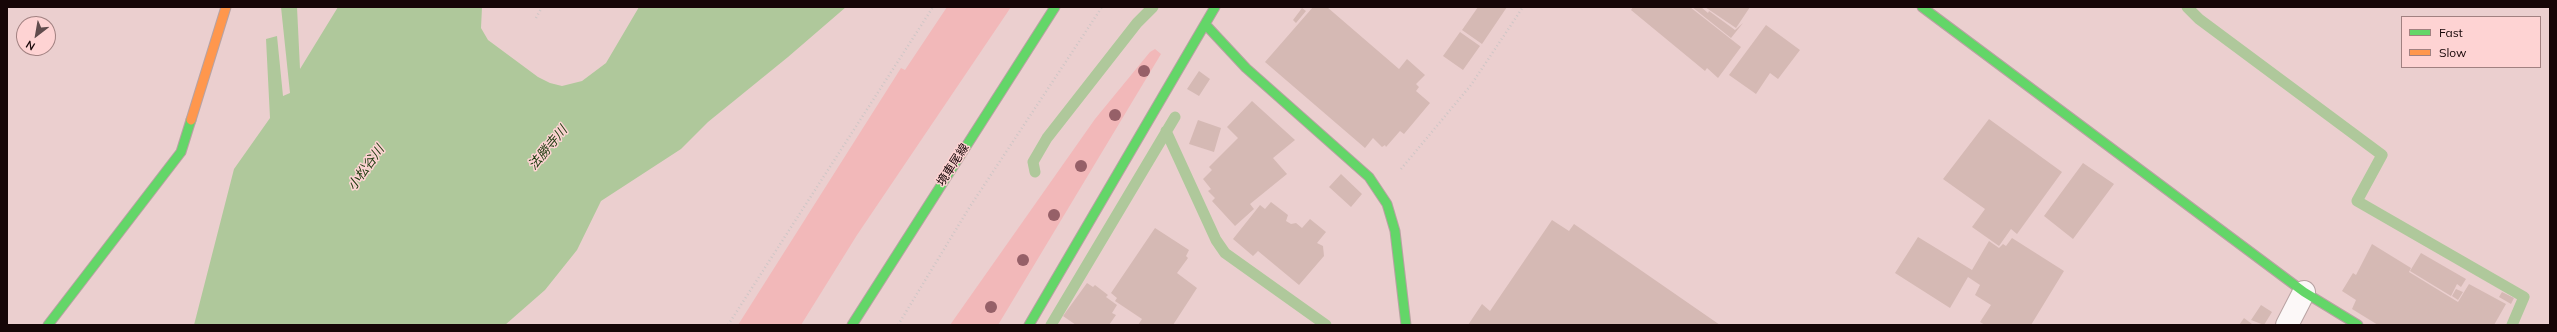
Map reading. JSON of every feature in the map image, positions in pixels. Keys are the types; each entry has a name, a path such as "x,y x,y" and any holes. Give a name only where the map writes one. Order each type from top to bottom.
{"street":[{"path":"48,325 181,152 226,7"},
{"name":"境車尾線","path":"852,325 1055,7"},
{"path":"1029,325 1215,7"},
{"path":"1922,7 2304,292 2358,325"},
{"path":"1205,24 1246,68 1369,177 1387,204 1395,231 1406,325"},
{"path":"2287,325 2304,292"}],"path":[{"path":"536,18 542,7"},
{"path":"728,325 933,7"},
{"path":"898,325 969,208 1102,7"},
{"path":"1380,194 1471,85 1523,7"}],"shaded area":[{"path":"947,7 1011,7 857,235 801,325 738,325 901,68 905,70"},
{"path":"1155,49 1161,54 998,325 950,325 1095,119 1150,52"}],"water":[{"path":"281,7 297,7 300,69 338,7 482,7 481,28 488,40 538,77 550,83 562,86 582,81 606,63 639,7 846,7 788,57 708,122 681,149 601,201 577,250 545,290 505,325 194,325 234,169 270,118 266,39 277,36 283,96 290,93"}],"building":[{"path":"1313,7 1327,7 1399,69 1407,59 1425,75 1416,84 1419,87 1416,91 1430,103 1404,134 1400,131 1386,147 1385,145 1382,147 1373,138 1365,148 1265,62"},
{"path":"1478,7 1507,7 1482,44 1462,30"},
{"path":"1633,7 1690,7 1741,47 1718,78 1707,68 1705,71 1631,10"},
{"path":"1692,7 1701,7 1708,13 1709,11 1735,30 1743,23 1731,38"},
{"path":"1705,7 1750,7 1736,28"},
{"path":"1302,8 1306,11 1296,23 1293,20"},
{"path":"1766,25 1800,50 1778,79 1770,73 1756,94 1729,75"},
{"path":"1460,32 1480,46 1463,70 1443,56"},
{"path":"1199,71 1210,79 1199,96 1187,89"},
{"path":"1252,101 1295,140 1273,158 1287,174 1250,204 1254,209 1235,226 1212,201 1215,198 1208,191 1211,189 1203,179 1212,170 1209,167 1238,138 1227,127"},
{"path":"1989,119 2062,172 2017,234 2011,229 1999,246 1972,227 1985,209 1943,179"},
{"path":"1198,120 1221,128 1214,152 1189,144"},
{"path":"2083,163 2114,184 2073,239 2044,216"},
{"path":"1341,174 1362,194 1351,207 1329,187"},
{"path":"1271,202 1288,215 1286,221 1291,224 1296,223 1302,228 1310,219 1326,232 1317,243 1323,246 1324,256 1299,285 1258,251 1253,256 1233,239 1260,205 1265,209"},
{"path":"1552,220 1569,231 1574,224 1720,325 1468,325 1482,304 1490,311"},
{"path":"1155,228 1189,250 1186,256 1188,258 1177,273 1197,288 1173,325 1138,325 1142,319 1115,301 1117,298 1111,293"},
{"path":"1918,237 1972,270 1989,241 1999,248 2003,244 2006,246 2012,238 2064,271 2031,325 1985,325 1980,322 1991,305 1975,295 1980,285 1968,277 1950,308 1895,273"},
{"path":"2372,244 2411,268 2409,272 2458,302 2469,284 2506,304 2494,325 2378,325 2352,309 2356,300 2342,291 2353,273 2356,275"},
{"path":"2421,253 2466,279 2461,287 2457,284 2451,296 2410,271"},
{"path":"1087,283 1093,287 1095,285 1108,295 1106,297 1117,305 1112,313 1116,315 1109,325 1076,325 1063,316"},
{"path":"2456,289 2463,292 2458,300 2452,296"},
{"path":"2502,292 2514,298 2511,304 2499,297"},
{"path":"2261,305 2272,312 2264,325 2251,320"},
{"path":"2244,318 2252,324 2239,325"}],"waterway":[{"path":"1035,172 1033,162 1047,138 1137,23 1153,7"},
{"path":"2187,7 2199,19 2382,155 2357,201 2524,297 2512,325"},
{"path":"1051,325 1175,117"},
{"path":"1166,131 1216,240 1225,253 1326,325"}],"traffic: fast":[{"path":"852,325 1055,7"},
{"path":"1029,325 1215,7"},
{"path":"1922,7 2304,292 2358,325"},
{"path":"1205,24 1246,68 1369,177 1387,204 1395,231 1406,325"},
{"path":"48,325 181,152 191,120"}],"traffic: slow":[{"path":"191,120 226,7"}],"water label":[{"name":"法勝寺川","path":"548,148"},
{"name":"小松谷川","path":"366,168"}]}
